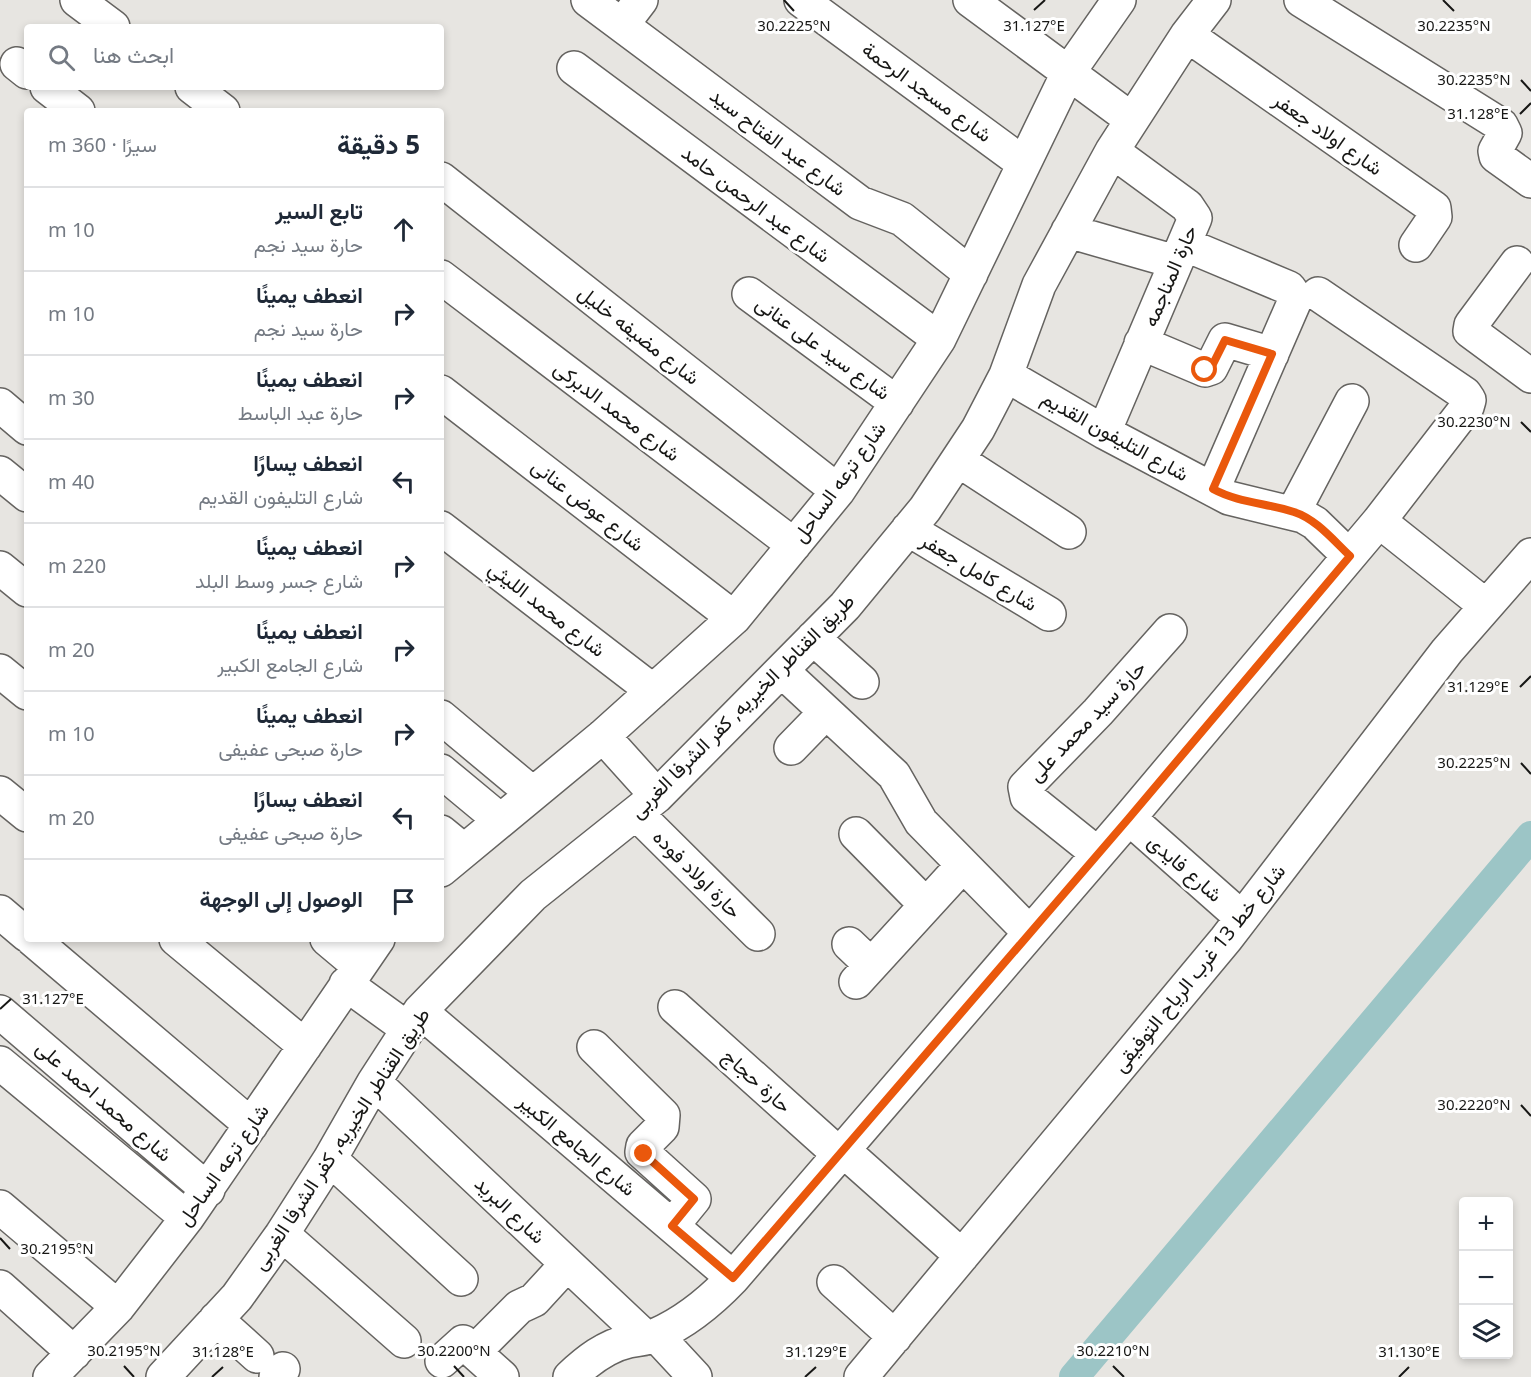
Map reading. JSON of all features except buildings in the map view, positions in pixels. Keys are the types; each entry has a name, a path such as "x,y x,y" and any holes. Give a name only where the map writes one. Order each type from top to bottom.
{"street":[{"path":"78,0 109,24"},
{"name":"شارع عبد الفتاح سيد","path":"588,0 631,13 860,203 902,219 971,274"},
{"name":"شارع مسجد الرحمة","path":"801,0 1023,163"},
{"path":"970,0 1131,119"},
{"name":"شارع ترعه الساحل","path":"448,851 500,820 603,736 734,618 838,491 939,339 1068,73 1119,0"},
{"name":"طريق القناطر الخيريه, كفر الشرفا الغربى","path":"172,1374 216,1319 237,1297 282,1234 414,1020 533,895 647,805 782,671 845,606 908,529 978,429 1006,375 1039,285 1112,151 1187,35 1214,0"},
{"path":"1301,0 1501,125 1505,133 1495,151 1496,156 1531,181"},
{"name":"شارع اولاد جعفر","path":"1187,35 1434,208 1435,217 1416,244"},
{"name":"شارع عبد الرحمن حامد","path":"574,68 939,339"},
{"path":"51,90 74,108"},
{"path":"196,90 219,108"},
{"name":"حارة المناجمه","path":"1104,432 1193,225 1192,211 1112,151"},
{"name":"شارع مضيفه خليل","path":"444,181 838,491"},
{"path":"570,1377 606,1350 628,1341 651,1337 698,1310 733,1278 1129,818 1350,556 1467,407 1469,400 1465,394 1306,298 1295,294 1289,288 1180,253 1068,231"},
{"path":"1517,263 1471,325 1470,331 1531,376"},
{"name":"شارع محمد الدبركى","path":"444,279 794,545"},
{"name":"شارع سيد على عنانى","path":"749,294 897,403"},
{"path":"1213,489 1272,354 1306,298"},
{"path":"1142,343 1205,370 1211,368 1225,340 1272,354"},
{"name":"شارع التليفون القديم","path":"1006,375 1104,432 1229,498 1294,512 1315,523 1350,556"},
{"name":"شارع عوض عنانى","path":"444,394 734,618"},
{"path":"1294,512 1352,401"},
{"path":"0,405 24,425"},
{"path":"958,460 1070,532"},
{"path":"0,473 24,493"},
{"path":"1379,521 1486,606"},
{"name":"شارع كامل جعفر","path":"908,529 1049,615"},
{"name":"شارع محمد الليثي","path":"444,530 653,691"},
{"name":"شارع خط 13 غرب الرياح التوفيقى","path":"861,1377 1242,918 1447,651 1531,555"},
{"path":"0,568 24,588"},
{"name":"حارة سيد محمد على","path":"1098,854 1027,797 1025,787 1098,712 1170,632"},
{"path":"813,638 862,682"},
{"path":"0,671 24,691"},
{"path":"782,671 894,775 921,822 1030,933"},
{"path":"791,748 826,712"},
{"path":"444,720 532,793"},
{"name":"حارة اولاد فوده","path":"603,736 647,805 758,934"},
{"path":"444,773 500,820"},
{"path":"0,793 24,813"},
{"name":"شارع فايدى","path":"1129,818 1242,918"},
{"path":"856,834 926,905"},
{"path":"858,964 926,905 963,865"},
{"path":"0,912 24,932"},
{"path":"36,942 251,1125"},
{"path":"180,942 305,1046"},
{"name":"شارع الجامع الكبير","path":"329,942 352,974 414,1020 672,1226 733,1278"},
{"name":"شارع ترعه الساحل","path":"50,1377 118,1307 208,1190 376,942"},
{"name":"حارة حجاج","path":"675,1007 962,1256"},
{"name":"شارع محمد احمد على","path":"0,1012 208,1190"},
{"path":"594,1047 663,1115 662,1127 643,1146 642,1152 694,1199 672,1226"},
{"path":"0,1063 187,1218"},
{"name":"شارع البريد","path":"374,1082 567,1264 693,1372 695,1377"},
{"path":"330,1159 461,1279"},
{"path":"0,1207 118,1307"},
{"path":"282,1234 404,1341"},
{"path":"475,1351 519,1307 534,1300 567,1264"},
{"path":"834,1282 895,1336"},
{"path":"0,1287 74,1353"},
{"path":"216,1319 272,1367"},
{"path":"442,1361 460,1343 466,1343 502,1377"}],"waterway":[{"path":"1074,1377 1531,836"}],"route":[{"path":"644,1154 693,1196 694,1202 672,1226 733,1278 1129,818 1350,556 1315,523 1303,516 1229,498 1213,489 1272,354 1225,340 1211,368 1205,370"}]}
